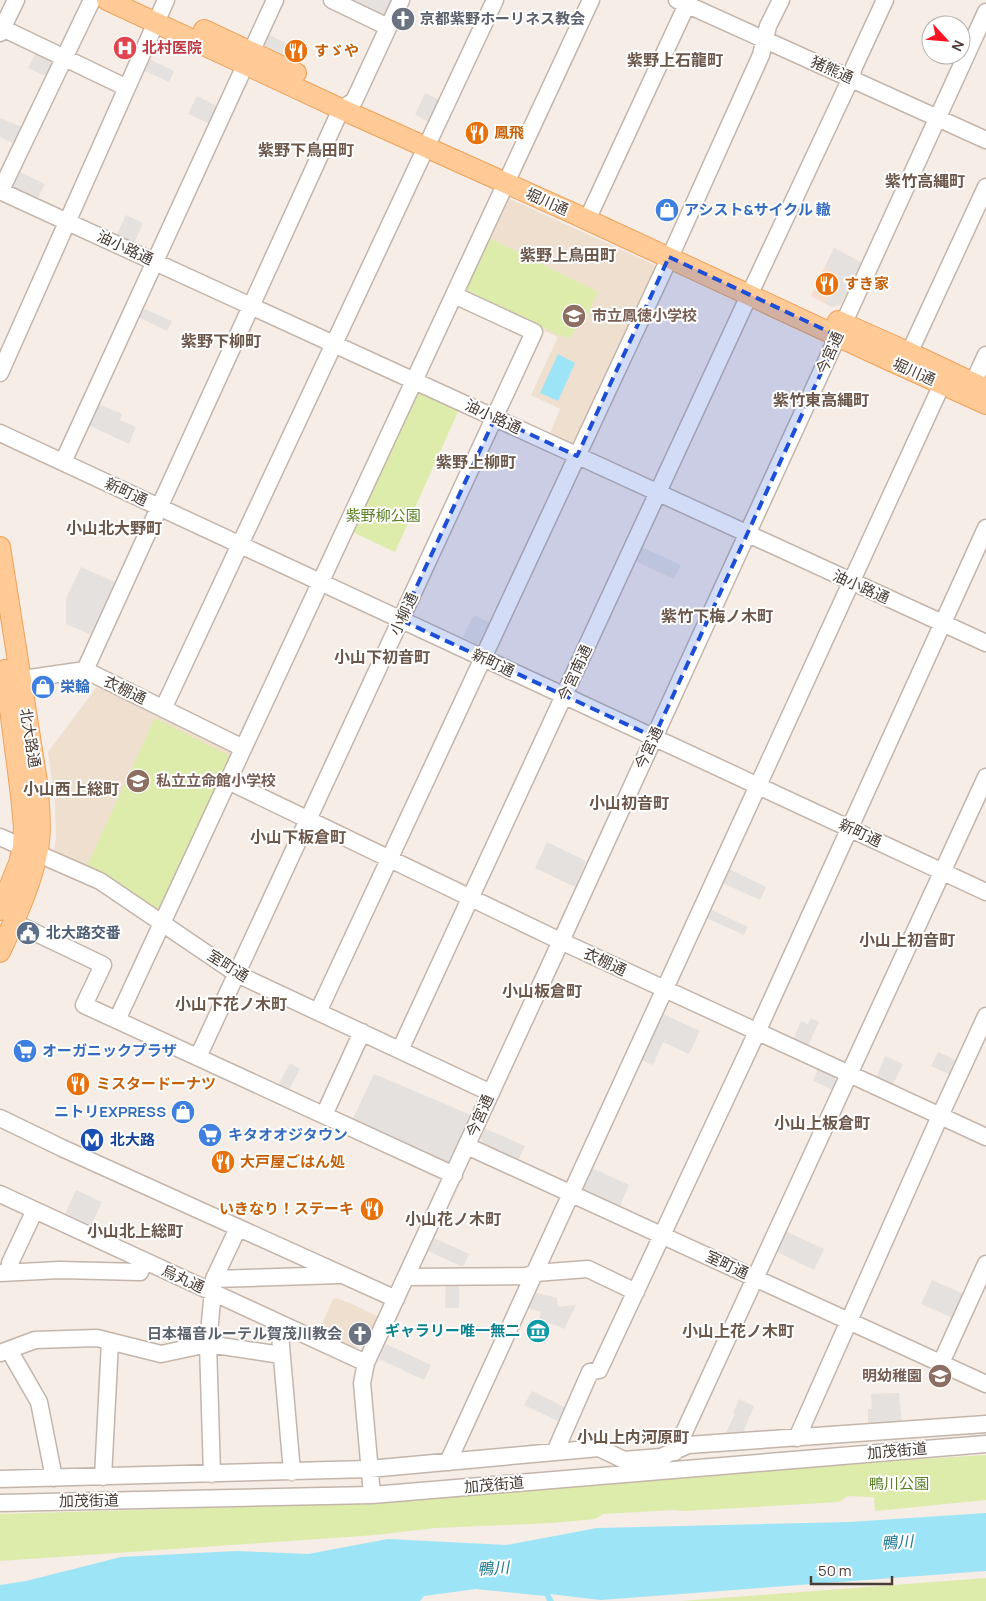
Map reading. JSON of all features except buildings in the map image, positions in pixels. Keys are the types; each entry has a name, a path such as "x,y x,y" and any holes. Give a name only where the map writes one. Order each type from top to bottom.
{"main road":[{"name":"堀川通","path":"107,0 160,11"},
{"name":"堀川通","path":"139,0 248,58 347,105 907,360 976,389 986,404"},
{"name":"堀川通","path":"907,360 942,384 976,389"},
{"name":"北大路通","path":"0,547 10,686 30,850 19,863 6,916 0,952"},
{"name":"北大路通","path":"0,638 10,686"}],"street":[{"path":"16,0 1,29 121,85 126,90"},
{"path":"1,191 92,0"},
{"path":"62,462 275,0"},
{"path":"332,0 388,27"},
{"path":"10,686 30,678 85,670 251,306 347,105 401,0"},
{"path":"164,709 495,0"},
{"path":"117,1020 591,0"},
{"path":"318,1012 672,252 757,64 768,26 781,0"},
{"name":"今宮南通","path":"400,1050 851,78 854,67 885,0"},
{"path":"590,215 684,1"},
{"name":"猪熊通","path":"684,1 765,40 986,140"},
{"path":"0,373 160,11"},
{"name":"今宮通","path":"372,1495 362,1383 366,1363 748,535 986,12"},
{"path":"907,360 986,187"},
{"name":"油小路通","path":"1,191 986,644"},
{"name":"小柳通","path":"198,1057 534,332 454,295"},
{"path":"976,389 986,355"},
{"path":"448,1462 942,384"},
{"name":"新町通","path":"0,433 986,892"},
{"path":"555,1452 590,1372 599,1370 663,1235 986,528"},
{"name":"衣棚通","path":"85,670 243,748"},
{"path":"675,1452 986,777"},
{"name":"衣棚通","path":"228,781 561,941 986,1136"},
{"name":"室町通","path":"0,837 100,881 237,974 491,1093"},
{"path":"6,916 103,965 84,1005 454,1174"},
{"path":"797,1438 848,1320 986,1016"},
{"path":"324,1115 362,1032"},
{"path":"0,1118 62,1148 396,1299"},
{"name":"室町通","path":"467,1146 571,1192 986,1384"},
{"name":"烏丸通","path":"0,1194 145,1261 213,1286 278,1323 366,1363"},
{"path":"35,1210 6,1273 60,1270 140,1272 145,1261"},
{"path":"212,1474 208,1344 213,1286 238,1228"},
{"path":"941,1363 986,1264"},
{"path":"407,1277 526,1276 535,1273 588,1269 636,1292"},
{"path":"213,1286 344,1275"},
{"path":"278,1323 292,1472"},
{"path":"54,1478 40,1402 5,1351 35,1340 97,1338 161,1354 208,1344 281,1354"},
{"path":"104,1476 110,1342"},
{"path":"0,1479 369,1469 599,1448 624,1460 661,1457 688,1445 986,1424"},
{"name":"加茂街道","path":"0,1503 372,1495 986,1444"}],"highlighted area":[{"path":"669,257 838,336 654,737 401,620 495,418 577,456"}],"shaded area":[{"path":"353,0 391,0 394,3 388,15 382,18 352,3"},
{"path":"266,33 287,44 282,55 261,44"},
{"path":"36,52 58,62 50,78 28,68"},
{"path":"145,57 174,71 169,82 140,69"},
{"path":"425,93 444,102 433,124 415,115"},
{"path":"197,96 221,108 213,125 188,114"},
{"path":"0,118 27,129 19,146 0,137"},
{"path":"16,170 45,184 36,201 12,190 10,183"},
{"name":"市立鳳徳小学校","path":"506,197 659,267 576,445 570,447 549,436 560,409 531,395 558,337 466,295 463,288"},
{"path":"126,215 143,223 133,246 115,238"},
{"path":"834,248 861,262 841,304 832,307 811,296"},
{"path":"834,248 861,262 841,304 832,307 825,303 839,274 825,267"},
{"path":"140,307 172,321 167,331 136,316"},
{"path":"96,403 122,414 120,420 136,427 129,444 86,424"},
{"path":"639,546 681,565 674,579 633,560"},
{"path":"81,567 117,583 94,636 66,624 66,599"},
{"path":"474,615 492,624 481,646 463,637"},
{"name":"私立立命館小学校","path":"99,684 233,751 234,760 162,914 53,856 56,838 55,803 48,752"},
{"path":"547,842 586,861 575,887 535,868"},
{"path":"725,867 766,887 760,900 718,881"},
{"path":"710,909 748,927 744,935 702,916"},
{"path":"659,1012 700,1031 689,1054 663,1042 653,1065 637,1058"},
{"path":"811,1018 819,1022 806,1050 791,1044 801,1021 808,1024"},
{"path":"938,1052 960,1062 953,1076 931,1066"},
{"path":"885,1056 903,1064 891,1088 875,1081"},
{"path":"290,1063 300,1069 288,1092 278,1086"},
{"path":"819,1067 834,1074 837,1086 835,1091 813,1081"},
{"path":"374,1074 471,1115 446,1167 351,1123"},
{"path":"484,1128 525,1146 517,1162 484,1146 480,1136"},
{"path":"588,1166 629,1185 619,1208 585,1192 581,1182"},
{"path":"76,1190 102,1202 91,1226 65,1214"},
{"path":"783,1230 824,1249 814,1270 773,1250"},
{"path":"434,1238 469,1254 463,1267 428,1251"},
{"path":"459,1280 459,1308 445,1308 446,1281"},
{"path":"932,1280 966,1295 955,1319 921,1304"},
{"path":"529,1291 557,1298 558,1307 576,1305 564,1329 538,1321 541,1312 523,1307"},
{"path":"336,1298 379,1317 365,1345 356,1348 319,1331 333,1299"},
{"path":"386,1344 431,1365 424,1380 379,1359"},
{"path":"532,1391 568,1409 562,1423 524,1405"},
{"path":"899,1393 902,1423 868,1425 868,1409 872,1409 871,1394"},
{"path":"739,1399 754,1406 743,1433 725,1435 735,1414 733,1413"}],"green space":[{"path":"489,238 598,292 587,315 582,314 571,338 559,335 467,294 467,287"},
{"name":"紫野柳公園","path":"415,384 461,405 395,552 348,530"},
{"path":"155,718 230,756 158,910 86,868"},
{"name":"鴨川公園","path":"986,1455 986,1500 875,1511 874,1497 848,1496 839,1502 603,1514 595,1519 552,1523 435,1528 375,1535 0,1561 0,1514 374,1503 708,1473"},
{"path":"986,1578 986,1601 681,1601"}],"water":[{"path":"558,354 575,363 558,401 540,393"},
{"name":"鴨川","path":"986,1513 986,1571 600,1600 550,1594 554,1601 547,1601 545,1596 476,1589 424,1596 420,1601 0,1601 0,1585 26,1581 121,1557 236,1551 308,1554 388,1539 506,1545 597,1528 849,1522"}],"place":[{"name":"京都紫野ホーリネス教会","path":"403,19"},
{"name":"北村医院","path":"125,48"},
{"name":"すゞや","path":"296,51"},
{"name":"鳳飛","path":"477,133"},
{"name":"アシスト&サイクル 轍","path":"667,210"},
{"name":"すき家","path":"827,284"},
{"name":"市立鳳徳小学校","path":"574,316"},
{"name":"栄輪","path":"43,687"},
{"name":"私立立命館小学校","path":"138,781"},
{"name":"北大路交番","path":"28,933"},
{"name":"オーガニックプラザ","path":"25,1051"},
{"name":"ミスタードーナツ","path":"78,1084"},
{"name":"ニトリEXPRESS","path":"183,1112"},
{"name":"キタオオジタウン","path":"210,1135"},
{"name":"北大路","path":"92,1140"},
{"name":"大戸屋ごはん処","path":"223,1162"},
{"name":"いきなり！ステーキ","path":"372,1209"},
{"name":"ギャラリー唯一無二","path":"538,1331"},
{"name":"日本福音ルーテル賀茂川教会","path":"360,1334"},
{"name":"明幼稚園","path":"940,1376"}],"district":[{"name":"紫野上石龍町","path":"675,60"},
{"name":"紫野下鳥田町","path":"306,150"},
{"name":"紫竹高縄町","path":"925,181"},
{"name":"紫野上鳥田町","path":"568,255"},
{"name":"紫野下柳町","path":"221,341"},
{"name":"紫竹東高縄町","path":"821,400"},
{"name":"紫野上柳町","path":"476,462"},
{"name":"小山北大野町","path":"114,528"},
{"name":"紫竹下梅ノ木町","path":"717,616"},
{"name":"小山下初音町","path":"382,657"},
{"name":"小山西上総町","path":"71,789"},
{"name":"小山初音町","path":"629,803"},
{"name":"小山下板倉町","path":"298,837"},
{"name":"小山上初音町","path":"907,940"},
{"name":"小山板倉町","path":"542,991"},
{"name":"小山下花ノ木町","path":"231,1004"},
{"name":"小山上板倉町","path":"822,1123"},
{"name":"小山花ノ木町","path":"453,1219"},
{"name":"小山北上総町","path":"135,1231"},
{"name":"小山上花ノ木町","path":"738,1331"},
{"name":"小山上内河原町","path":"633,1437"}]}
